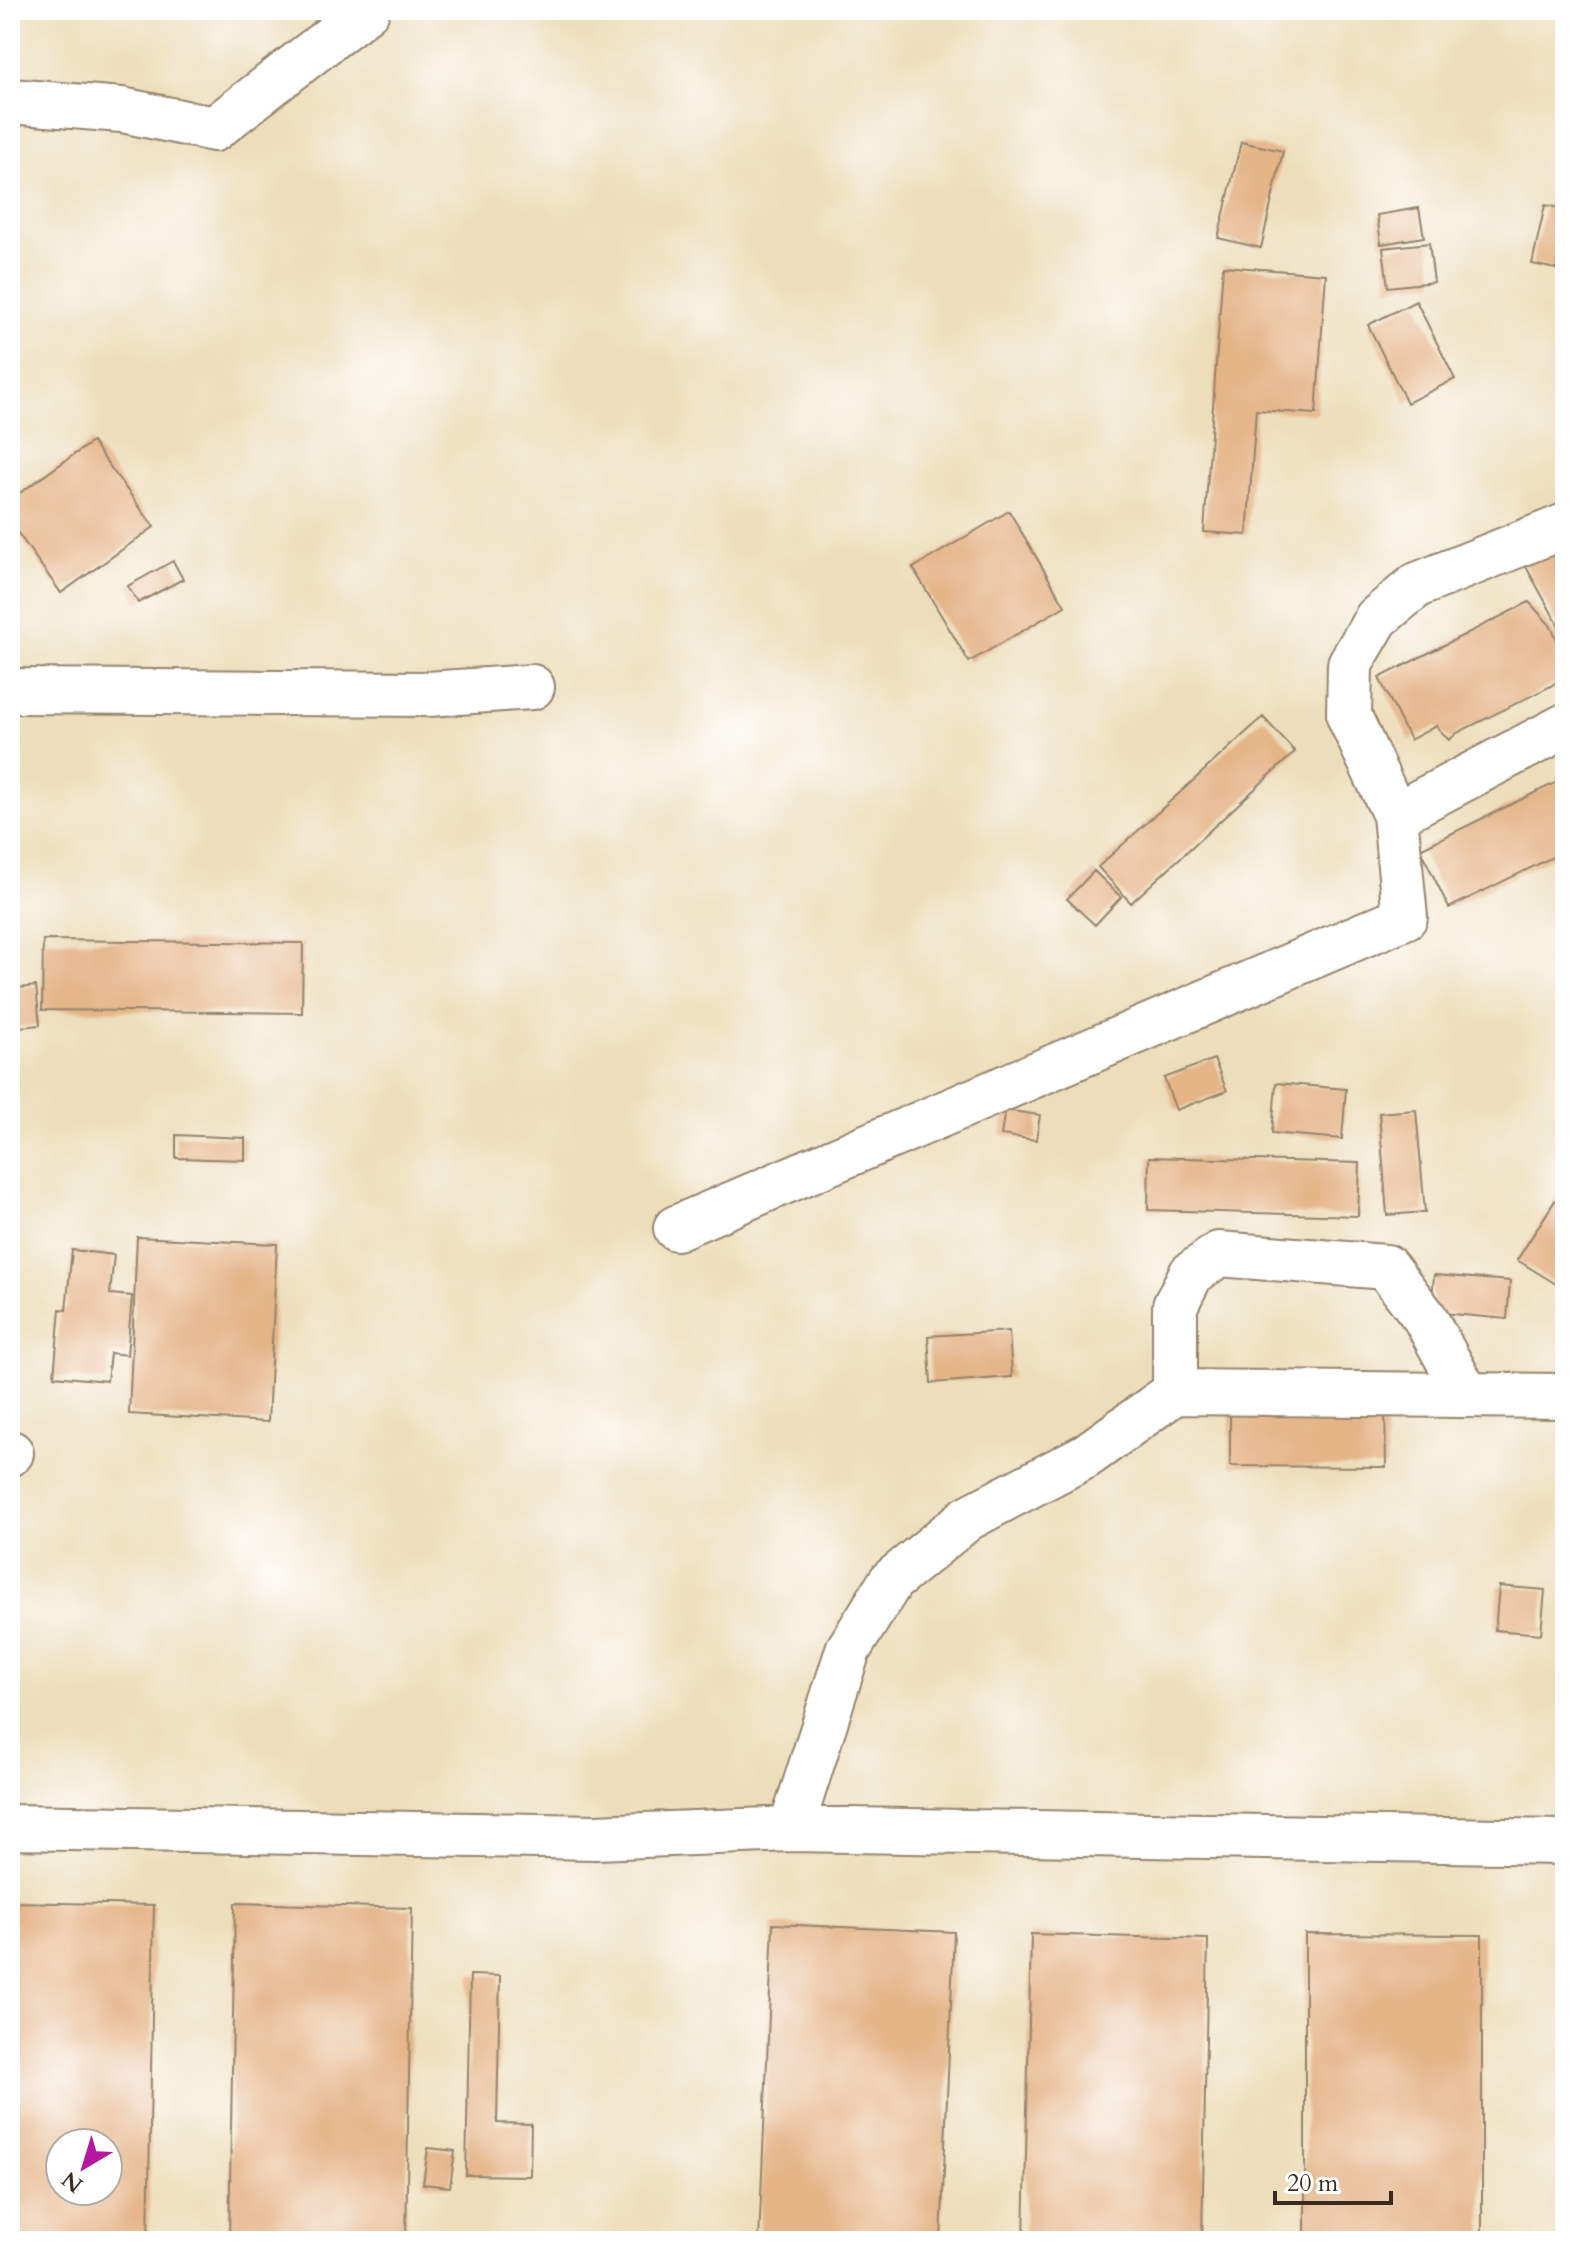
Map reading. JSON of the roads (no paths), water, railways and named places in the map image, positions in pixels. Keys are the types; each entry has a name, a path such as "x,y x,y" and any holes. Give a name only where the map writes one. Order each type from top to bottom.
{"street":[{"path":"10,101 122,110 214,129 367,10"},
{"path":"676,1228 1405,917 1395,815 1349,716 1350,664 1377,618 1417,585 1565,526"},
{"path":"10,691 428,694 532,687"},
{"path":"1395,815 1565,726"},
{"path":"1175,1392 1175,1306 1191,1274 1219,1254 1386,1267 1425,1318 1467,1395"},
{"path":"791,1829 848,1650 891,1581 968,1518 1086,1456 1175,1392 1565,1396"},
{"path":"10,1827 596,1837 791,1829 1565,1842"}]}
